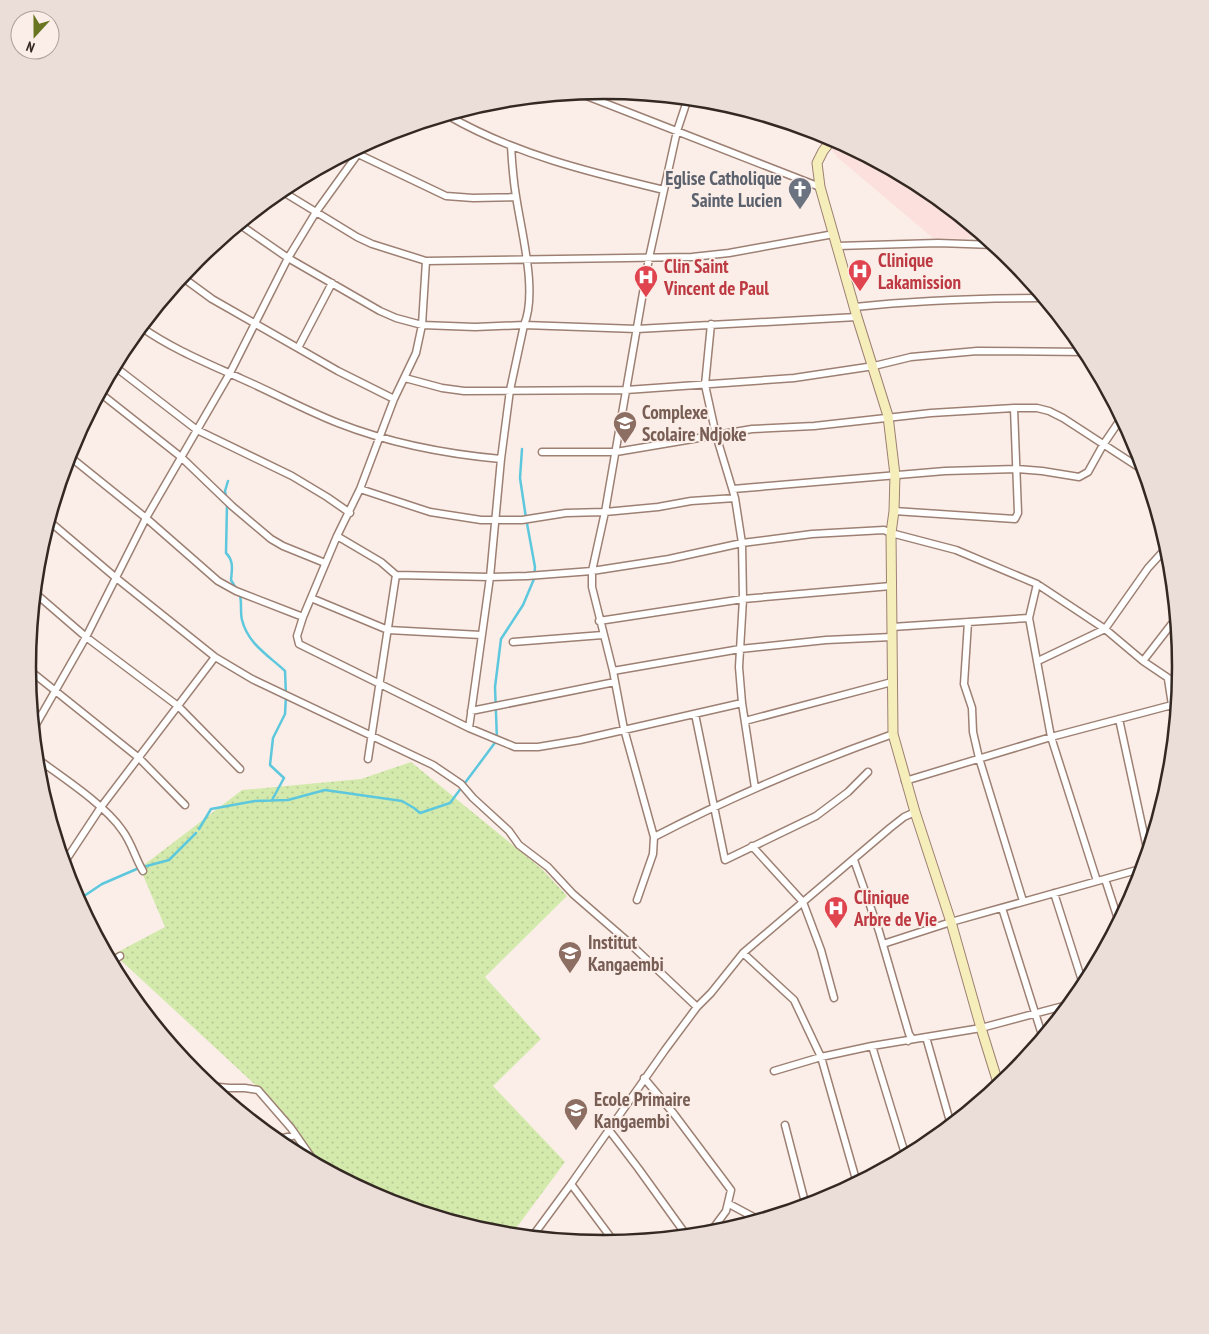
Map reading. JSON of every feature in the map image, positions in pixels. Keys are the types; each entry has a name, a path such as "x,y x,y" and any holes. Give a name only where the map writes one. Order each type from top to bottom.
{"street":[{"path":"594,99 820,187"},
{"path":"637,900 654,854 654,837 624,729 613,671 592,587 592,571 616,452 649,258 677,130 686,105"},
{"path":"454,119 539,157 597,174 664,190"},
{"path":"828,145 817,163 820,187 857,317 874,366 888,416 895,475 894,512 891,533 893,734 905,780 951,922 980,1028 996,1078"},
{"path":"469,728 490,577 501,459 510,390 524,325 528,316 527,260 516,197 511,146"},
{"path":"360,154 446,196 473,198 516,197"},
{"path":"39,719 86,636 146,518 230,373 288,258 352,157"},
{"path":"289,195 372,244 426,261 692,257 729,253 834,234"},
{"path":"245,228 288,258 380,311 396,318 422,325 475,327 524,325 637,329 857,317"},
{"path":"837,246 983,244"},
{"path":"426,261 422,325 416,353 394,399 350,513 337,536 303,617 297,636 299,644 469,728 515,746 538,747 580,740 742,703"},
{"path":"188,281 212,299 338,372 394,399"},
{"path":"298,348 332,282"},
{"path":"855,307 959,300 1037,298"},
{"path":"711,324 705,385 716,435 733,489 742,543 743,599 739,668 742,703 756,788"},
{"path":"147,331 173,347 338,423 380,436 468,456 501,459"},
{"path":"405,378 442,388 464,391 626,390 794,378 874,366 911,357 977,351 1078,352"},
{"path":"120,370 197,430 292,476 350,513"},
{"path":"105,397 182,457 232,506 271,539 283,546 325,563"},
{"path":"894,512 1015,519 1018,513 1014,408"},
{"path":"542,452 616,452 752,429 814,426 888,416 1014,408 1049,410 1135,465"},
{"path":"733,489 945,471 1017,469 1082,476 1088,472 1117,424"},
{"path":"75,461 224,584 244,595 303,617"},
{"path":"360,489 430,512 481,520 526,519 566,513 605,512 658,507 691,500 735,498"},
{"path":"55,526 215,657 252,679 434,765 461,784 509,831 519,845 548,867 573,894 626,940 697,1007"},
{"path":"337,536 381,562 396,575 490,577 592,571 669,559 742,543 876,529 884,530 956,550 1038,584 1104,629 1173,682"},
{"path":"1038,661 1104,629 1148,568 1161,553"},
{"path":"368,759 396,575"},
{"path":"1038,584 1029,618 1051,737 1097,881"},
{"path":"599,621 743,599 891,586"},
{"path":"40,598 86,636 178,706 240,769"},
{"path":"311,598 388,630 481,635"},
{"path":"892,626 1029,618"},
{"path":"968,622 964,684 972,708 973,732 979,758 1023,901"},
{"path":"1143,661 1171,624"},
{"path":"513,642 603,635"},
{"path":"613,671 740,649 826,640 892,637"},
{"path":"69,856 101,807 215,657"},
{"path":"36,676 139,758 185,805"},
{"path":"1168,680 1172,694"},
{"path":"471,711 615,682"},
{"path":"745,721 892,682"},
{"path":"905,780 1172,704"},
{"path":"695,714 725,860 816,816 848,792 868,772"},
{"path":"1119,719 1146,841"},
{"path":"654,837 756,788 831,756 893,734"},
{"path":"45,765 101,807 121,828 131,842 143,871"},
{"path":"537,1231 572,1184 644,1078 697,1007 711,993 743,953 904,817 915,812"},
{"path":"752,846 803,902 821,950 834,998"},
{"path":"854,860 883,944 911,1037 908,1041"},
{"path":"883,944 1023,901 1134,871"},
{"path":"1105,879 1116,913"},
{"path":"1054,893 1081,977"},
{"path":"1002,908 1040,1032"},
{"path":"743,953 794,1000 820,1057 855,1177"},
{"path":"117,958 120,956"},
{"path":"774,1071 820,1057 872,1046 980,1028 1060,1007"},
{"path":"926,1037 949,1119"},
{"path":"872,1046 904,1150"},
{"path":"644,1078 674,1114 731,1190 729,1204 717,1224"},
{"path":"223,1087 258,1090 307,1150"},
{"path":"785,1125 804,1199"},
{"path":"609,1130 682,1229"},
{"path":"287,1137 296,1135"},
{"path":"572,1184 609,1235"},
{"path":"729,1204 752,1216"}],"shaded area":[{"path":"829,146 856,157 889,175 950,216 975,236 966,239 933,238 837,157"}],"green space":[{"path":"411,762 542,869 567,896 485,977 541,1039 493,1086 565,1162 516,1228 457,1216 422,1205 353,1177 305,1149 262,1091 114,954 165,927 140,868 242,790 361,779"}],"waterway":[{"path":"199,829 211,809 255,801 288,800 325,790 402,801 420,813 450,803 497,740 495,687 501,639 523,605 534,579 535,567 520,478 522,449"},
{"path":"226,497 225,491 228,481"},
{"path":"227,504 226,553 231,562 231,580 237,590"},
{"path":"240,596 242,620 249,636 259,649 285,671 285,714 273,738 270,765 284,778 272,800"},
{"path":"143,867 169,860 196,833"},
{"path":"85,895 102,884 139,868"}],"place":[{"name":"Eglise Catholique Sainte Lucien","path":"800,210"},
{"name":"Clinique Lakamission","path":"860,292"},
{"name":"Clin Saint Vincent de Paul","path":"646,298"},
{"name":"Complexe Scolaire Ndjoke","path":"625,444"},
{"name":"Clinique Arbre de Vie","path":"836,929"},
{"name":"Institut Kangaembi","path":"570,974"},
{"name":"Ecole Primaire Kangaembi","path":"576,1131"}]}
